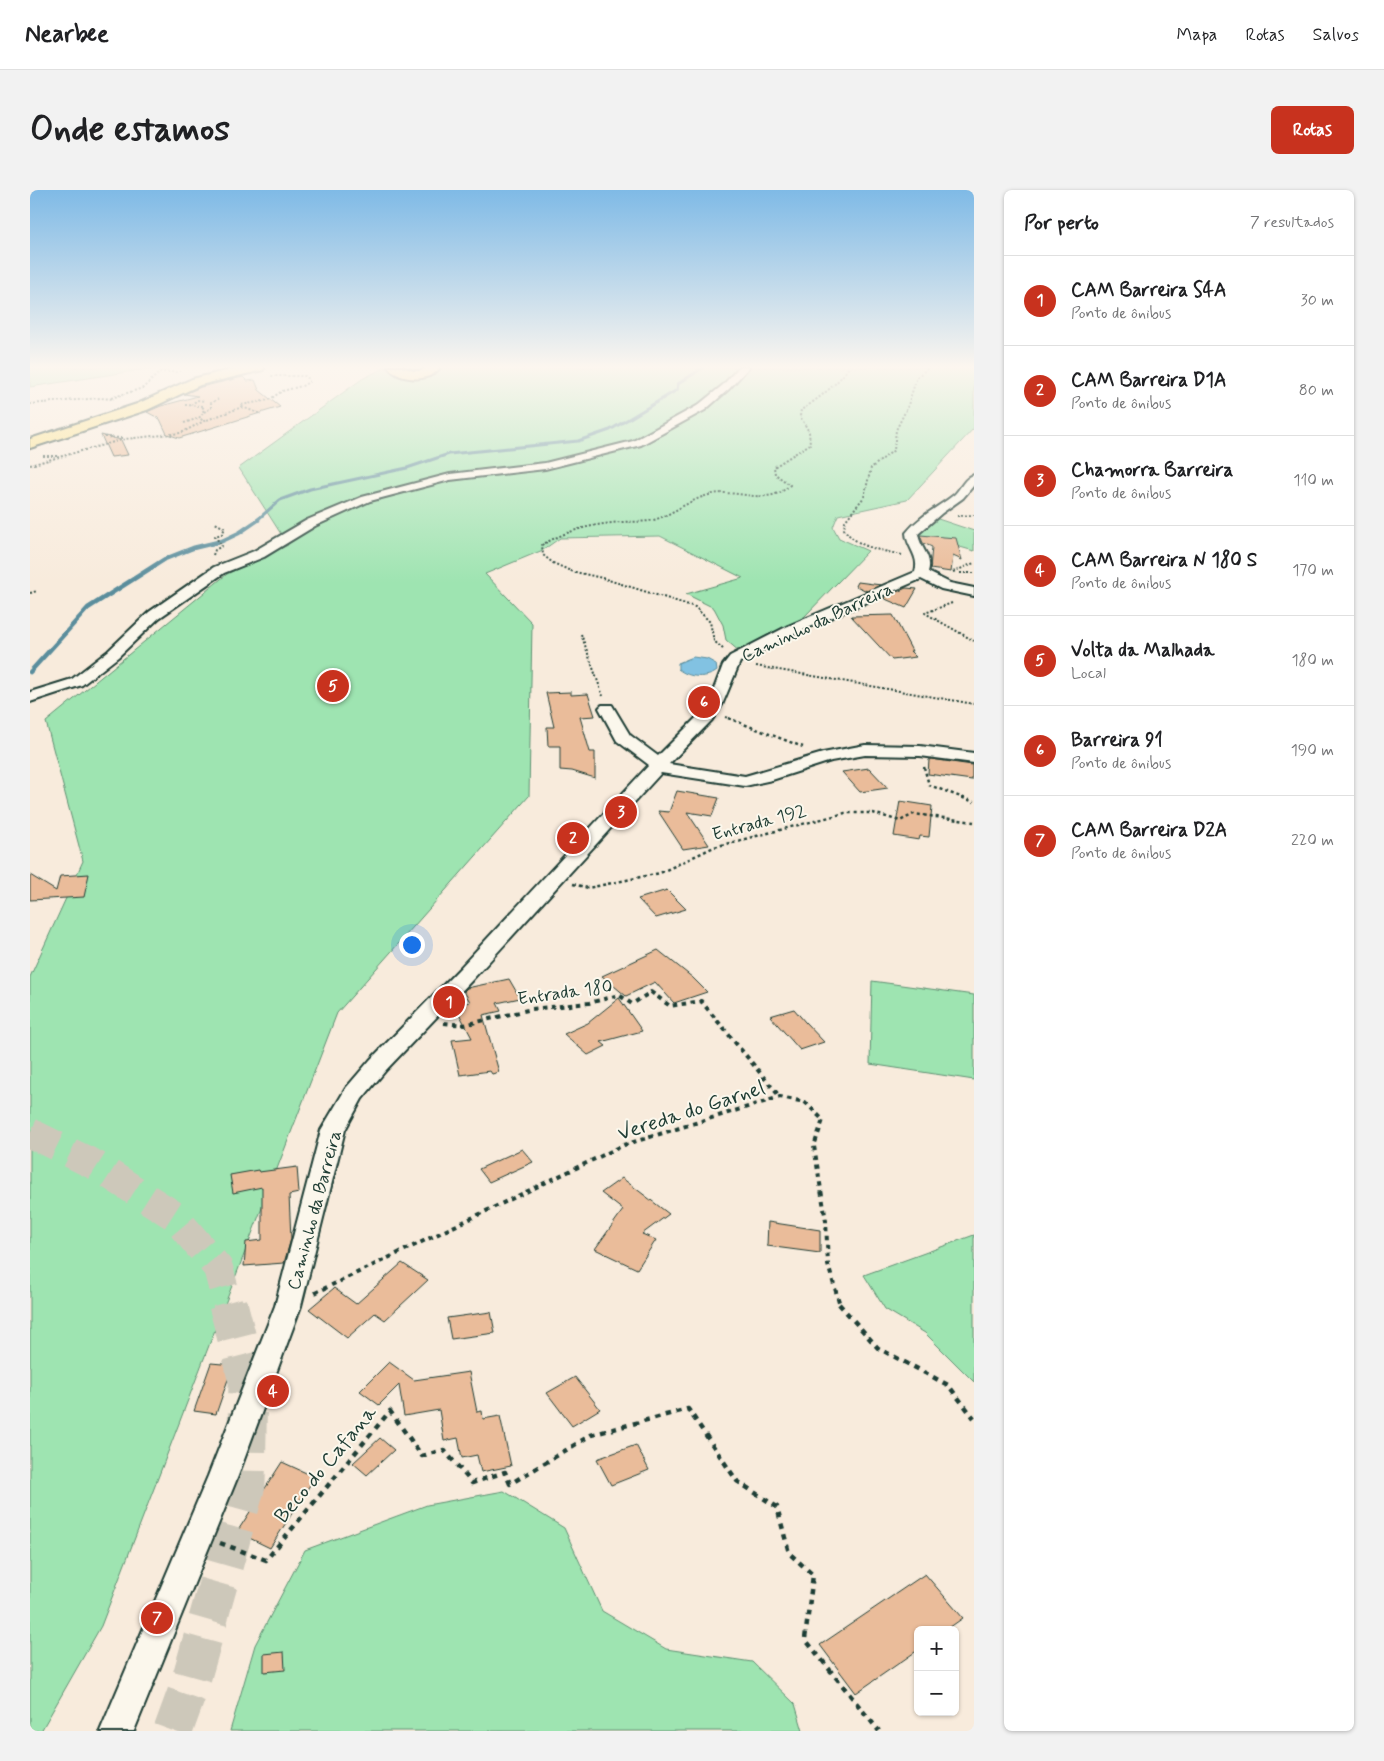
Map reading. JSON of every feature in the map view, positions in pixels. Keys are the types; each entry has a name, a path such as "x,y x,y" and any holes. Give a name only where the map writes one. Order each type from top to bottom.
{"main road":[{"path":"30,444 45,439"}],"street":[{"path":"30,697 77,682 113,654 154,615 219,570 259,554 311,523 366,499 441,479 480,472 545,466 637,443 644,439"},
{"path":"974,478 959,496 938,510 912,533 912,537 923,555 924,567 921,574 946,586 974,592"},
{"name":"Caminho da Barreira","path":"117,1731 198,1535 288,1306 333,1130 354,1094 378,1065 711,711 717,702 734,660 793,629 921,574"},
{"path":"607,708 623,738 658,766 745,781 759,779 827,756 853,751 877,749 918,750 974,758"}],"path":[{"path":"30,465 125,439"},
{"path":"810,439 810,444 774,467 776,474 790,485 787,490 772,496 754,497 731,493 706,495 656,519 588,527 556,537 542,545 543,555 553,563 571,571 602,578 695,607 710,622 714,641 734,660 974,704"},
{"path":"895,439 894,450 871,468 864,497 844,521 844,529 850,538 868,547 900,554 914,560 921,574"},
{"path":"215,524 225,528 222,534 215,536 222,546"},
{"path":"30,593 37,591"},
{"path":"958,601 925,613 974,641"},
{"path":"581,634 607,708"},
{"path":"711,711 797,747 807,748"},
{"path":"918,750 929,785 974,802"},
{"name":"Entrada 192","path":"558,874 574,884 588,888 597,887 660,873 714,846 845,813 873,813 900,821 914,814 974,822"},
{"name":"Entrada 180","path":"421,1020 464,1025 532,1009 589,1003 619,995 632,1004 651,992 670,1006 701,1001 780,1097"},
{"name":"Vereda do Garnel","path":"288,1306 624,1145 780,1097 805,1102 823,1120 814,1146 826,1221 828,1265 840,1307 878,1348 948,1385 974,1418"},
{"name":"Beco do Cafana","path":"198,1535 266,1560 390,1411 422,1456 444,1450 472,1484 505,1472 510,1484 592,1435 688,1408 737,1481 777,1507 789,1552 813,1574 805,1639 879,1731"}],"green space":[{"path":"279,439 964,439 907,500 838,515 833,527 839,538 868,551 804,617 740,652 726,640 723,625 714,608 686,594 743,578 660,536 560,538 543,550 485,574 532,623 529,796 337,1013 101,1626 41,1731 30,1731 30,977 83,861 46,722 227,574 288,545 239,468"},
{"path":"938,519 974,531 974,551 918,535"},
{"path":"872,981 974,995 974,1080 870,1064"},
{"path":"974,1235 974,1382 925,1333 885,1309 864,1275"},
{"path":"504,1491 564,1528 602,1611 666,1649 752,1662 795,1704 803,1731 230,1731 255,1645 305,1550 427,1505"}],"water":[{"path":"693,657 707,659 716,664 717,671 713,674 693,676 678,669 678,663"}],"building":[{"path":"103,439 121,440 128,455 111,457"},
{"path":"920,535 956,538 962,560 953,556 951,572 930,569 932,547 923,543"},
{"path":"858,582 881,585 867,591 856,586"},
{"path":"906,588 917,589 906,608 883,598"},
{"path":"893,615 912,651 910,651 916,657 892,660 851,616"},
{"path":"571,692 571,695 588,694 595,716 580,717 590,752 595,752 595,778 572,771 560,770 560,746 548,746 547,727 554,727 546,693"},
{"path":"929,760 972,765 972,780 928,774"},
{"path":"869,768 888,788 860,792 842,772"},
{"path":"677,791 719,798 712,816 687,812 709,845 683,849 658,811 669,812"},
{"path":"900,801 932,806 929,837 920,836 919,840 894,836"},
{"path":"89,874 84,897 30,900 30,875 56,891 60,876"},
{"path":"667,890 686,909 656,918 638,899"},
{"path":"658,950 693,978 707,992 674,1003 655,982 626,996 602,976"},
{"path":"509,979 520,998 497,1003 501,1011 483,1015 499,1072 492,1074 490,1071 460,1075 452,1040 472,1038 455,1006 470,1002 464,991 467,988"},
{"path":"619,998 642,1031 601,1042 606,1046 588,1055 564,1034 588,1023"},
{"path":"794,1009 824,1042 800,1050 770,1016"},
{"path":"522,1149 533,1162 489,1182 479,1169"},
{"path":"297,1167 299,1193 289,1195 291,1239 284,1263 244,1266 246,1242 262,1240 262,1187 233,1193 230,1175 258,1170 259,1172"},
{"path":"622,1178 669,1214 642,1234 656,1240 637,1269 595,1249 623,1210 601,1193"},
{"path":"768,1222 820,1230 820,1253 767,1246"},
{"path":"402,1263 428,1280 385,1320 375,1313 347,1338 309,1309 334,1288 356,1304"},
{"path":"491,1312 495,1333 451,1339 447,1318"},
{"path":"389,1362 414,1380 469,1372 477,1412 482,1411 483,1419 500,1416 511,1466 481,1472 477,1455 462,1458 458,1438 444,1441 439,1410 404,1416 399,1385 379,1405 360,1391"},
{"path":"211,1363 233,1365 216,1414 194,1411"},
{"path":"575,1377 600,1409 572,1426 547,1393"},
{"path":"380,1438 394,1450 367,1475 353,1463"},
{"path":"636,1445 649,1470 611,1485 597,1459"},
{"path":"282,1462 315,1477 270,1548 237,1532"},
{"path":"925,1574 963,1618 952,1626 914,1626 914,1653 856,1693 820,1645"},
{"path":"284,1652 285,1670 264,1672 264,1654"}],"waterway":[{"path":"256,521 280,500 310,489 407,468 449,454 584,439"},
{"path":"30,672 88,608 165,559 193,548 222,541 239,533 258,520"}],"tunnel":[{"path":"30,1133 95,1165 173,1215 218,1268 228,1305"},
{"path":"173,1731 189,1687 246,1485 248,1381 228,1304"}],"place":[{"name":"Volta da Malhada","path":"333,686"},
{"name":"Barreira 91","path":"704,702"},
{"name":"Chamorra Barreira","path":"621,812"},
{"name":"CAM Barreira D1A","path":"573,838"},
{"name":"CAM Barreira S4A","path":"449,1002"},
{"name":"CAM Barreira N 180 S","path":"273,1391"},
{"name":"CAM Barreira D2A","path":"157,1618"}]}
